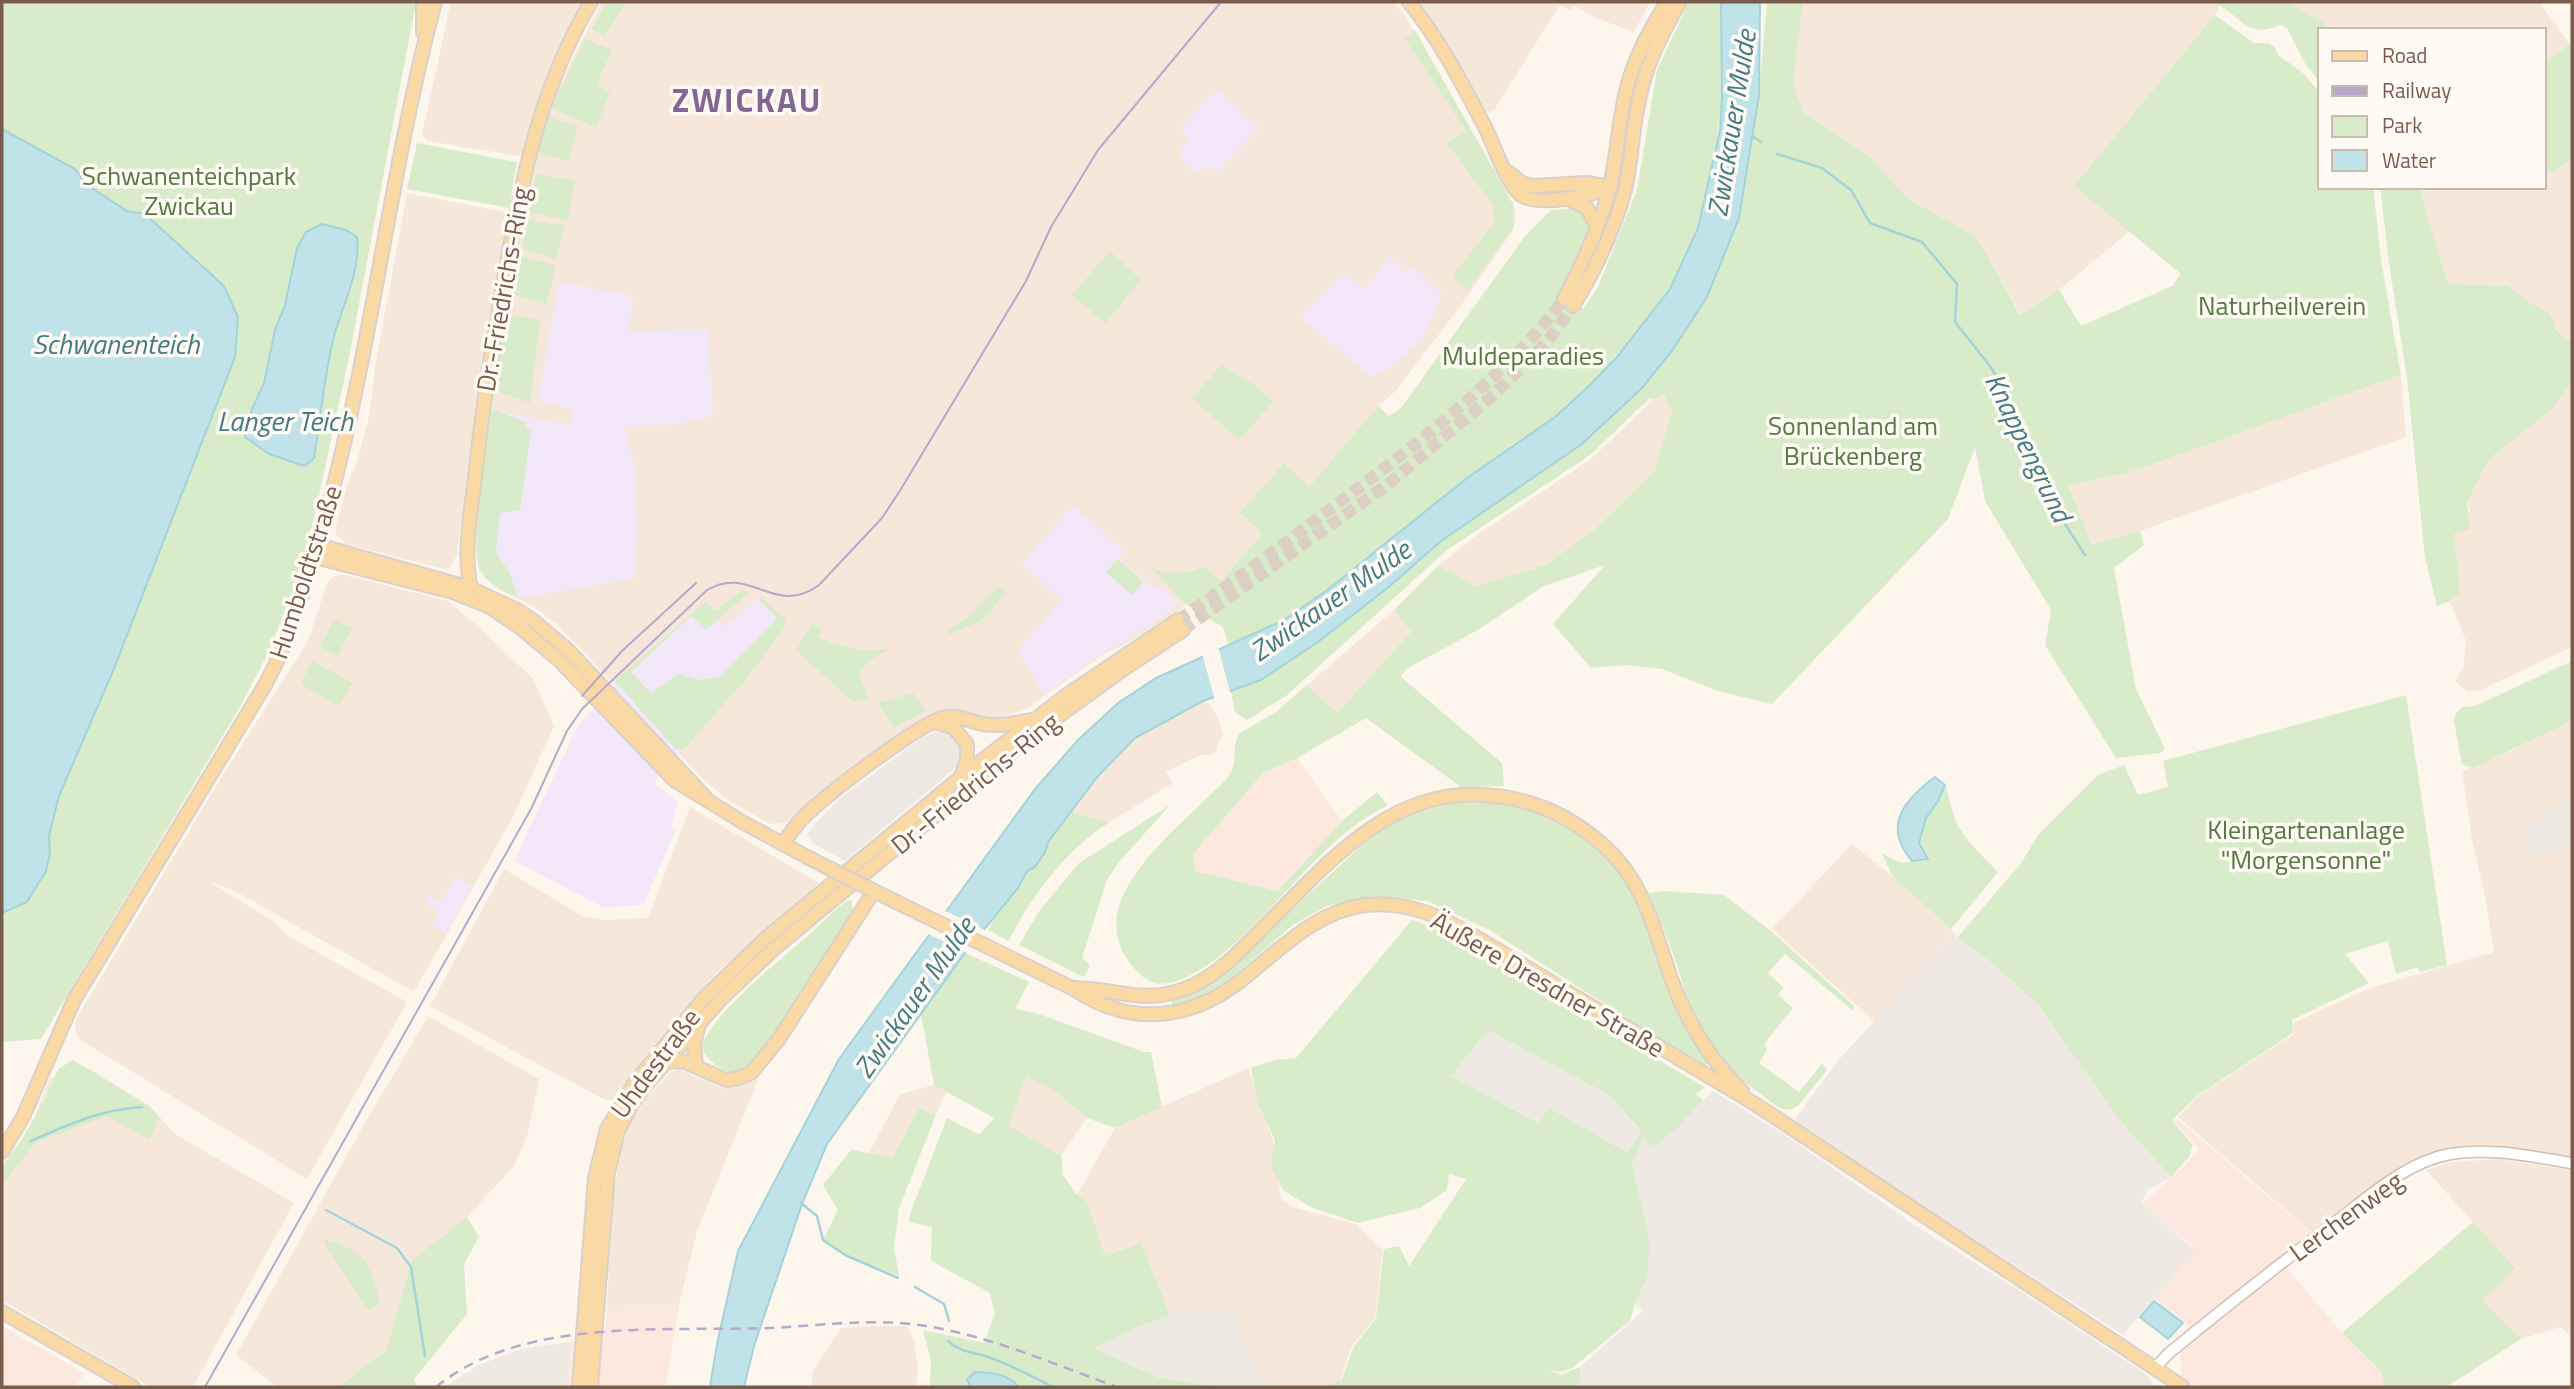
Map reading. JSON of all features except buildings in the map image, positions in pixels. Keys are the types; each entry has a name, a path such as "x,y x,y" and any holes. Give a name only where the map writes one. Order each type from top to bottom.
{"main road":[{"name":"Humboldtstraße","path":"423,2 423,46"},
{"name":"Humboldtstraße","path":"2,1152 23,1117 74,1000 274,669 289,635 308,581 360,374 393,191 423,46 435,2"},
{"name":"Dr.-Friedrichs-Ring","path":"472,594 467,565 468,545 484,398 526,161 553,82 591,2"},
{"path":"1409,2 1442,50 1485,127 1514,188 1527,198 1540,200 1592,194 1609,187"},
{"path":"1667,2 1646,37 1627,85 1609,187 1597,228 1568,303 1602,254 1625,189 1643,82 1656,46 1680,2"},
{"path":"1504,168 1522,183 1532,186 1587,183 1625,189"},
{"path":"1567,198 1587,208 1597,228"},
{"path":"316,551 509,606 547,632 596,678 706,798 783,844 805,816 824,800 898,744 944,717 992,725 1035,720"},
{"name":"Dr.-Friedrichs-Ring","path":"776,947 1031,736 1180,625 1135,647 1035,720 868,853"},
{"path":"934,722 953,727 967,744 967,759 961,777"},
{"name":"Äußere Dresdner Straße","path":"1072,988 1141,996 1171,993 1194,985 1222,967 1341,851 1378,822 1422,802 1463,795 1494,796 1540,806 1563,817 1587,832 1622,865 1646,903 1686,1014 1712,1059 1755,1104"},
{"name":"Äußere Dresdner Straße","path":"783,844 1097,1003 1116,1010 1150,1016 1171,1014 1205,1003 1294,937 1320,920 1350,908 1384,904 1438,915 1755,1104 2183,1387"},
{"name":"Uhdestraße","path":"579,1387 595,1178 602,1145 614,1114 657,1053 728,972 868,853"},
{"path":"663,1064 673,1061 696,1065 726,1080 752,1072 763,1062 796,1014 874,891"},
{"name":"Uhdestraße","path":"591,1387 608,1173 623,1119 663,1064 700,1022 737,982 776,947"},
{"path":"696,1065 694,1045 700,1022"},
{"path":"1704,1074 1711,1069 1712,1059"},
{"path":"2,1312 133,1387"}],"street":[{"name":"Lerchenweg","path":"2155,1368 2169,1353 2283,1262 2369,1197 2414,1167 2450,1154 2496,1152 2572,1163"}],"shaded area":[{"path":"451,2 584,2 570,25 546,84 523,153 519,156 427,141 422,134"},
{"path":"602,2 1393,2 1405,16 1502,182 1514,206 1516,218 1513,230 1465,300 1396,391 1378,406 1309,487 1241,512 1263,533 1221,581 1204,566 1176,574 1153,570 1186,604 1181,609 1124,645 1107,652 1025,710 998,718 955,712 931,714 892,738 788,822 770,824 728,800 704,780 556,623 531,605 495,588 479,571 474,545 490,384 536,152 562,79"},
{"path":"1413,2 1650,2 1634,32 1593,17 1574,5 1570,11 1560,5 1494,110 1486,113"},
{"path":"1803,2 2210,2 2220,5 2215,15 2074,186 2130,231 2059,290 2021,315 1977,237 1910,200 1866,154 1803,112 1793,83"},
{"path":"2288,2 2539,2 2570,44 2546,61 2546,28 2327,28 2324,23"},
{"path":"1217,90 1259,128 1217,172 1208,167 1194,173 1185,165 1179,153 1190,140 1181,128"},
{"path":"2572,160 2572,343 2508,286 2448,284 2420,189 2546,189 2546,168 2552,172"},
{"path":"407,193 505,212 509,217 476,403 457,554 451,567 444,569 346,544 336,534 336,525 369,417 376,361"},
{"path":"1390,257 1404,272 1413,267 1442,294 1422,340 1392,366 1371,377 1300,317 1345,272 1363,289"},
{"path":"559,282 633,296 629,331 708,329 713,415 680,424 625,426 635,471 637,536 634,578 524,598 495,587 479,571 494,411 571,425 573,410 538,400"},
{"path":"2401,375 2406,437 2140,531 2092,545 2067,486 2134,471"},
{"path":"2572,382 2572,647 2481,690 2468,692 2455,681 2463,669 2466,641 2450,601 2460,591 2454,533 2470,511 2467,502 2489,459 2552,409"},
{"path":"1665,394 1672,411 1654,472 1592,532 1545,565 1477,586 1438,566 1477,535 1591,459 1653,400"},
{"path":"1073,506 1125,551 1119,558 1123,562 1155,590 1159,585 1177,601 1175,608 1123,642 1107,649 1044,695 1018,650 1062,600 1022,563"},
{"path":"341,574 448,601 534,680 554,726 513,817 414,992 231,889 210,882 276,923 288,936 407,1002 307,1179 79,1039 75,1031 76,1020 91,994 221,778 308,641 327,583"},
{"path":"759,596 784,617 787,626 654,782 678,803 671,826 676,830 643,905 603,907 514,861 578,725 632,669 704,605 725,627"},
{"path":"1394,610 1411,632 1337,713 1307,685"},
{"path":"1203,701 1210,704 1218,718 1223,736 1218,742 1216,752 1200,755 1166,772 1173,783 1110,822 1072,812 1099,775 1135,738"},
{"path":"2572,722 2572,1157 2456,1148 2412,1161 2311,1232 2178,1117 2199,1095 2294,1034 2293,1023 2367,989 2494,952 2472,840 2462,771"},
{"path":"936,732 946,732 955,737 961,748 961,757 955,768 845,861 813,843 808,835 810,829 839,799 923,737"},
{"path":"1297,758 1342,821 1278,891 1195,871 1193,854 1263,773"},
{"path":"2567,799 2572,810 2572,842 2534,860 2527,837 2528,826"},
{"path":"690,807 819,883 715,974 650,1050 612,1100 605,1100 430,1006 504,869 584,917 607,920 648,918"},
{"path":"1852,844 1955,933 1875,1022 1772,929"},
{"path":"455,877 472,887 446,933 432,925 439,912 424,904 429,895 441,901"},
{"path":"1955,933 1957,938 1996,966 2039,1006 2117,1117 2171,1177 2148,1190 2141,1203 2195,1250 2123,1335 1793,1122 1836,1063"},
{"path":"428,1016 539,1079 528,1133 515,1165 467,1217 412,1260 386,1351 337,1387 277,1387 236,1355 362,1128"},
{"path":"1488,1030 1609,1095 1641,1132 1628,1153 1549,1108 1540,1123 1451,1076"},
{"path":"75,1068 90,1069 150,1106 175,1134 294,1203 193,1387 150,1387 2,1300 2,1172 29,1132 49,1079"},
{"path":"1248,1068 1273,1140 1281,1199 1292,1207 1356,1224 1383,1250 1375,1319 1352,1346 1340,1380 1323,1387 1226,1387 1093,1346 1168,1315 1141,1243 1105,1256 1087,1203 1077,1195 1115,1128"},
{"path":"679,1069 724,1089 759,1078 697,1231 679,1305 607,1306 612,1204 621,1150 630,1123 643,1103 671,1072"},
{"path":"1026,1075 1053,1090 1087,1118 1061,1155 1009,1126"},
{"path":"934,1085 946,1091 936,1115 919,1108 893,1157 869,1153 900,1094"},
{"path":"1713,1091 1785,1135 1922,1230 2149,1376 2152,1383 2148,1387 1572,1387 1580,1382 1580,1367 1643,1311 1635,1304 1647,1278 1650,1241 1632,1163 1643,1136 1653,1147"},
{"path":"2176,1118 2311,1233 2191,1327 2153,1297 2193,1247 2142,1204 2199,1149 2174,1121"},
{"path":"2498,1159 2572,1170 2572,1337 2560,1327 2521,1339 2481,1301 2514,1268 2426,1170 2451,1162"},
{"path":"2286,1267 2342,1333 2381,1372 2385,1387 2198,1387 2181,1376 2180,1352"},
{"path":"679,1305 666,1387 567,1387 570,1342 604,1340 607,1306"},
{"path":"1190,1308 1236,1309 1249,1355 1267,1382 1274,1387 1223,1387 1159,1378 1094,1348 1139,1325"},
{"path":"2,1326 84,1373 76,1387 2,1387"},
{"path":"907,1326 914,1341 918,1368 916,1387 812,1387 812,1372 841,1328"},
{"path":"570,1342 567,1387 445,1387 479,1365 521,1349"}],"green space":[{"name":"Schwanenteichpark Zwickau","path":"2,2 416,2 350,352 316,510 296,583 269,651 240,707 41,1039 2,1042"},
{"path":"608,2 626,2 604,36 592,29"},
{"name":"Muldeparadies","path":"1689,2 1721,2 1722,98 1714,161 1698,228 1670,289 1641,328 1587,388 1554,417 1467,478 1326,591 1284,620 1229,645 1223,627 1186,604 1151,568 1178,573 1204,566 1221,581 1263,533 1240,513 1284,463 1309,487 1378,406 1389,416 1401,408 1525,236 1551,210 1575,208 1588,221 1579,258 1560,293 1561,298 1576,308 1584,308 1598,287 1637,190 1657,70"},
{"path":"1767,2 1803,2 1793,83 1803,112 1866,154 1910,200 1977,237 2020,315 2059,290 2081,326 2172,286 2181,274 2074,186 2215,15 2254,43 2268,43 2275,48 2278,55 2303,73 2318,91 2318,189 2373,189 2381,260 2401,375 2134,471 2068,486 2092,545 2140,531 2144,545 2114,568 2136,689 2165,749 2160,753 2116,758 2045,645 2051,610 1985,501 1975,447 1948,519 1772,704 1718,691 1662,669 1626,665 1591,668 1553,624 1605,565 1544,586 1478,630 1406,669 1401,677 1502,763 1504,786 1461,787 1366,718 1297,758 1263,773 1193,854 1195,871 1278,891 1342,821 1377,792 1387,805 1343,835 1247,932 1207,966 1174,982 1162,984 1146,979 1122,951 1116,927 1121,902 1133,878 1150,856 1228,777 1234,764 1240,733 1276,712 1307,685 1337,713 1411,632 1394,610 1438,566 1477,586 1545,565 1592,532 1654,472 1672,411 1664,394 1653,400 1650,398 1589,456 1447,550 1286,696 1247,720 1235,712 1231,692 1261,680 1318,642 1390,586 1441,541 1582,444 1642,389 1672,351 1739,218 1759,95"},
{"path":"2211,2 2288,2 2324,23 2327,28 2318,28 2318,80 2306,65 2287,28 2280,25 2258,30"},
{"path":"1415,30 1513,205 1514,226 1468,290 1452,276 1495,222 1492,204 1447,143 1466,131 1405,39"},
{"path":"585,39 612,50 596,85 610,93 596,127 551,108"},
{"path":"2570,44 2572,47 2572,160 2552,172 2546,168 2546,61"},
{"path":"548,116 578,127 568,161 538,152"},
{"path":"417,143 517,162 509,208 407,189"},
{"path":"536,174 575,181 568,220 529,213"},
{"path":"2380,189 2420,189 2448,284 2508,286 2531,304 2547,311 2555,323 2554,328 2572,343 2572,382 2552,409 2489,459 2467,502 2470,529 2454,534 2460,592 2450,601 2437,606 2425,557 2407,378"},
{"path":"528,220 564,226 556,259 522,249"},
{"path":"1110,251 1141,280 1105,323 1072,295"},
{"path":"521,256 556,266 546,305 512,294"},
{"path":"506,314 540,320 530,403 493,389"},
{"path":"1221,365 1256,386 1273,402 1239,440 1192,398"},
{"path":"491,409 526,422 526,428 531,430 520,510 500,513 496,552 509,572 518,597 487,579 477,558 478,517"},
{"path":"1118,559 1143,582 1132,595 1106,572"},
{"path":"999,586 1006,593 981,621 948,635 947,632 969,616"},
{"path":"743,589 749,592 706,630 691,616 631,672 651,693 679,674 700,680 720,677 777,618 759,601 761,597 786,619 785,627 746,679 684,749 676,750 615,681 705,602 715,611"},
{"path":"335,619 352,628 337,656 320,646"},
{"path":"812,623 822,629 819,637 836,644 863,649 890,649 871,659 859,673 868,698 853,702 796,650"},
{"path":"313,661 352,683 339,706 300,684"},
{"path":"2572,661 2572,721 2473,768 2462,764 2454,721 2456,713 2463,707 2475,706"},
{"path":"913,693 925,711 894,728 878,703"},
{"name":"Kleingartenanlage \"Morgensonne\"","path":"2406,695 2447,965 2420,972 2418,967 2396,974 2388,941 2345,954 2369,983 2292,1020 2293,1033 2198,1095 2172,1120 2193,1145 2189,1157 2171,1177 2117,1117 2039,1006 1996,966 1957,938 2022,862 2038,835 2098,775 2124,765 2138,795 2168,787 2163,761"},
{"path":"1945,785 1960,829 1998,872 1951,929 1893,877 1882,854 1902,863 1927,859 1919,843 1926,818"},
{"path":"1458,802 1498,802 1525,807 1553,817 1602,850 1623,876 1639,905 1694,1039 1708,1063 1705,1068 1491,931 1428,901 1374,896 1327,906 1294,924 1229,980 1173,1008 1171,999 1237,960 1375,833 1415,814"},
{"path":"1170,805 1119,862 1107,880 1082,958 1090,965 1084,977 1019,945 1040,910 1079,863"},
{"path":"1072,812 1110,822 1064,860 1028,907 1008,941 988,930 1000,908 1018,888 1027,870 1045,852 1048,842"},
{"path":"1664,891 1724,895 1771,931 1854,1006 1852,1010 1785,954 1768,973 1783,987 1778,995 1793,1008 1764,1044 1767,1050 1759,1063 1799,1092 1822,1064 1827,1070 1798,1106 1783,1109 1774,1105 1732,1070 1709,1043 1691,1006 1649,893"},
{"path":"851,899 854,912 846,926 762,1050 738,1072 727,1071 716,1065 706,1056 701,1046 721,1016 766,972"},
{"path":"1412,920 1448,932 1570,1009 1705,1087 1696,1094 1703,1100 1677,1128 1653,1147 1643,1137 1632,1164 1650,1241 1647,1278 1630,1321 1571,1369 1559,1372 1547,1369 1561,1375 1580,1367 1580,1382 1572,1387 1324,1387 1342,1379 1354,1346 1376,1319 1384,1249 1399,1246 1409,1266 1466,1179 1449,1174 1447,1190 1420,1208 1358,1223 1312,1208 1283,1190 1271,1166 1275,1140 1258,1103 1251,1068 1275,1060 1296,1058","holes":["1488,1030 1609,1095 1641,1131 1628,1153 1549,1108 1539,1123 1451,1076"]},
{"path":"965,953 1029,982 1015,1009 1036,1013 1144,1052 1151,1052 1162,1107 1115,1128 1087,1118 1053,1090 1026,1076 1009,1126 1061,1155 1063,1175 1077,1195 1087,1202 1105,1256 1141,1243 1170,1315 1139,1326 1094,1348 1159,1378 1223,1387 930,1387 931,1360 923,1330 984,1343 995,1314 990,1293 931,1261 932,1227 909,1222 947,1118 979,1135 994,1118 934,1085 921,1014"},
{"path":"73,1060 150,1107 159,1118 150,1140 106,1116 35,1143 2,1185 2,1166 43,1103 58,1069"},
{"path":"919,1108 936,1115 899,1208 894,1248 899,1276 845,1255 823,1240 838,1210 823,1185 851,1150 893,1157"},
{"path":"467,1217 479,1237 464,1264 467,1314 414,1379 417,1387 337,1387 386,1351 412,1260"},
{"path":"2473,1222 2515,1268 2482,1301 2521,1339 2446,1387 2385,1387 2381,1371 2342,1333"},
{"path":"325,1239 350,1249 362,1258 370,1272 380,1303 369,1310 365,1307 324,1242"}],"water":[{"name":"Zwickauer Mulde","path":"1721,2 1760,2 1759,95 1739,218 1707,297 1672,351 1642,388 1582,444 1441,541 1390,586 1318,642 1261,680 1203,701 1135,738 1099,775 1048,842 1035,867 1027,871 1018,888 965,953 827,1144 802,1204 754,1346 744,1387 710,1387 738,1251 839,1059 1035,789 1078,740 1118,703 1156,678 1284,620 1326,591 1467,478 1555,417 1616,358 1670,289 1698,228 1720,130"},
{"name":"Schwanenteich","path":"2,129 75,169 87,185 127,211 145,214 224,286 238,317 235,357 113,671 59,796 49,836 50,853 46,871 27,902 2,913"},
{"name":"Langer Teich","path":"322,224 346,230 357,237 358,250 354,275 334,336 314,458 305,466 269,454 245,437 252,409 264,383 297,248 306,232"},
{"path":"1935,777 1945,785 1926,818 1919,843 1928,859 1912,861 1899,836 1901,814 1914,795"},
{"path":"2154,1301 2183,1323 2168,1339 2140,1317"},
{"path":"975,1372 999,1375 1010,1379 1019,1387 971,1387 967,1380"}],"pier":[{"path":"1218,646 1231,696 1215,701 1202,653"},
{"path":"943,910 987,931 969,954 926,933"}],"waterway":[{"name":"Knappengrund","path":"1752,136 1761,142"},
{"name":"Knappengrund","path":"1777,154 1822,168 1851,190 1870,223 1922,242 1957,284 1955,322 1990,366 2008,396 2054,507 2085,555"},
{"path":"31,1141 99,1114 142,1107"},
{"path":"801,1203 817,1216 823,1240 845,1255 898,1278"},
{"path":"326,1210 397,1248 411,1267 425,1356"},
{"path":"915,1287 944,1304 949,1321"},
{"path":"948,1341 962,1350 988,1357 1053,1387"}],"tunnel":[{"path":"1178,620 1349,495 1448,417 1511,360 1564,299"},
{"path":"1183,630 1391,482 1490,398 1547,342 1573,306"}],"tram line":[{"path":"205,1387 531,809 567,731 582,709 707,590 723,584 737,583 775,594 803,594 819,585 882,518 1026,281 1051,227 1098,150 1221,2"},
{"path":"582,696 622,651 696,583"}],"railway":[{"path":"436,1387 471,1364 510,1348 552,1338 596,1332 882,1322 919,1325 969,1335 1117,1387"}],"district":[{"name":"ZWICKAU","path":"747,100"}],"park label":[{"name":"Naturheilverein","path":"2282,305"},
{"name":"Sonnenland am Brückenberg","path":"1853,440"}]}
